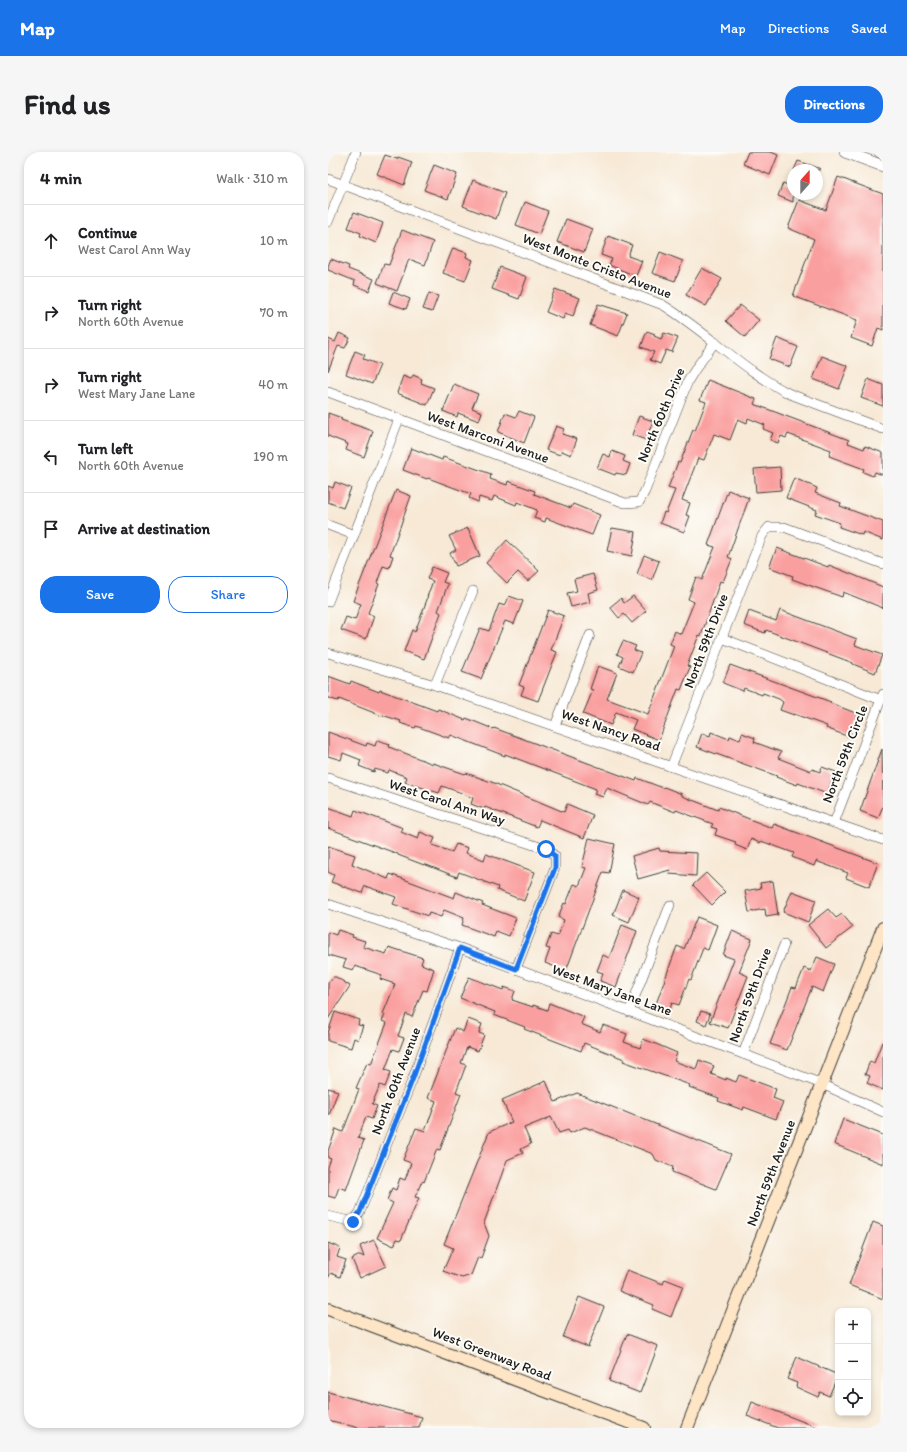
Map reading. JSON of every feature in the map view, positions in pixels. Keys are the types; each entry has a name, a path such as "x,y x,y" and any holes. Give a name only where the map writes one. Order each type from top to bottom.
{"main road":[{"name":"North 59th Avenue","path":"687,1428 883,928"},
{"name":"West Greenway Road","path":"328,1309 644,1428"}],"street":[{"path":"328,222 356,152"},
{"path":"845,152 883,166"},
{"name":"West Monte Cristo Avenue","path":"328,179 650,298 679,314 760,377 778,388 790,394 883,429"},
{"name":"North 60th Drive","path":"639,502 645,491 688,381 715,342"},
{"name":"West Marconi Avenue","path":"328,392 625,503 639,502"},
{"path":"328,602 399,419"},
{"path":"328,525 354,535"},
{"name":"North 59th Drive","path":"671,767 762,536 769,527 784,527 883,564"},
{"path":"435,685 473,591"},
{"path":"555,726 590,635"},
{"path":"722,638 882,697"},
{"name":"West Nancy Road","path":"328,653 435,685 883,840"},
{"name":"North 59th Circle","path":"834,823 882,697"},
{"name":"West Carol Ann Way","path":"328,778 546,849 555,856 555,868 516,969"},
{"name":"West Mary Jane Lane","path":"328,904 460,948 743,1054 822,1084 883,1112"},
{"path":"629,1012 670,905"},
{"name":"North 59th Drive","path":"743,1054 784,945"},
{"name":"North 60th Avenue","path":"328,1216 353,1222 360,1212 413,1078 460,948"}],"building":[{"path":"748,152 771,152 778,155 770,175 743,164"},
{"path":"385,155 397,159 398,157 412,162 404,185 377,174"},
{"path":"798,161 807,164 797,164"},
{"path":"434,165 457,174 448,199 424,190"},
{"path":"838,177 883,194 883,330 878,328 872,346 851,338 857,320 793,296 814,239 788,228 799,200 826,210"},
{"path":"473,180 505,193 496,219 463,206"},
{"path":"783,183 787,185 787,200 778,196"},
{"path":"525,202 548,211 539,234 516,225"},
{"path":"354,212 383,223 376,243 360,236 361,233 348,228"},
{"path":"566,219 593,229 584,252 557,242"},
{"path":"402,230 433,242 425,265 409,259 397,291 377,283 384,264 389,265"},
{"path":"608,236 632,245 628,256 642,261 636,276 609,265 612,259 601,255"},
{"path":"453,248 467,253 466,257 473,260 465,281 443,273"},
{"path":"660,252 683,261 675,281 652,273"},
{"path":"331,259 349,266 348,269 374,279 369,291 354,285 355,281 328,270"},
{"path":"500,267 527,277 519,299 492,289"},
{"path":"702,268 722,279 706,306 686,295"},
{"path":"555,289 580,298 573,316 565,313 563,319 546,312"},
{"path":"393,292 410,299 406,309 389,303"},
{"path":"429,293 438,296 432,312 423,309"},
{"path":"598,304 627,313 618,336 590,325"},
{"path":"740,305 759,320 745,337 726,321"},
{"path":"647,331 655,334 654,336 661,339 664,333 678,338 672,352 666,350 660,364 650,360 654,352 641,347"},
{"path":"339,333 350,338 345,348 338,346 328,371 328,339 335,342"},
{"path":"777,338 798,347 790,367 769,359"},
{"path":"355,351 365,355 363,359 380,365 372,384 346,374"},
{"path":"822,356 848,366 839,389 813,379"},
{"path":"413,375 422,379 421,383 434,388 427,405 397,393 403,376 411,379"},
{"path":"868,379 883,385 883,406 861,398"},
{"path":"708,380 756,399 754,404 849,440 848,443 864,449 865,446 883,453 883,475 875,472 873,476 863,472 864,469 829,456 831,450 788,434 786,438 781,436 778,443 770,440 773,433 763,429 765,425 748,418 747,423 738,419 730,440 714,434 704,460 698,458 682,500 690,503 686,515 690,516 684,532 660,523 664,512 666,513 675,490 668,488 693,430 695,431 706,402 700,400"},
{"path":"454,384 478,394 472,408 482,412 479,421 458,413 457,417 443,411"},
{"path":"519,411 534,417 524,443 498,432 505,413 516,417"},
{"path":"328,413 342,418 341,420 373,431 364,457 346,450 348,444 328,436"},
{"path":"639,416 653,421 646,440 632,435"},
{"path":"556,426 564,429 562,434 577,439 571,455 562,451 560,455 546,450"},
{"path":"411,448 442,460 443,457 491,474 490,479 507,485 508,481 535,491 534,494 571,508 573,504 600,515 592,535 546,518 545,522 534,518 537,510 517,502 516,505 494,496 492,501 479,497 478,502 469,498 471,494 403,470"},
{"path":"612,451 625,456 623,461 630,464 626,475 616,473 615,475 597,468 603,454 610,457"},
{"path":"780,467 781,490 756,492 754,469"},
{"path":"794,478 817,488 815,493 841,503 840,506 883,522 883,540 863,532 862,535 839,527 840,523 815,514 817,510 786,498"},
{"path":"335,482 351,488 343,508 328,502 328,486 333,488"},
{"path":"396,490 411,496 390,555 393,556 389,568 383,566 377,583 379,584 368,613 374,616 366,639 341,630 346,617 355,620 361,604 353,601"},
{"path":"728,490 749,498 728,557 732,559 723,582 720,581 701,636 699,635 687,666 690,667 681,690 678,689 659,740 632,729 636,720 616,712 611,725 583,714 593,690 590,689 598,666 617,673 607,699 648,714 674,646 670,644 675,631 681,634 694,602 688,599 696,577 702,580 715,547 708,545"},
{"path":"468,528 480,556 456,566 450,553 456,550 449,536"},
{"path":"612,528 636,532 632,556 607,551"},
{"path":"507,540 539,571 528,581 518,572 507,583 486,563"},
{"path":"777,548 828,567 829,565 883,587 883,608 843,592 842,597 814,587 792,579 793,576 769,567"},
{"path":"644,555 659,561 652,580 637,574"},
{"path":"432,567 447,573 443,582 448,584 438,611 441,613 424,659 404,651 412,630 415,632 428,597 433,581 427,579"},
{"path":"593,574 598,590 588,593 590,602 571,607 567,593 577,591 574,579"},
{"path":"509,596 523,601 514,624 505,621 481,679 462,672 480,628 489,631 499,604 505,606"},
{"path":"633,596 646,611 632,623 624,614 619,618 610,607 621,598 624,603"},
{"path":"548,610 564,616 551,650 557,652 538,701 521,695 524,687 519,685"},
{"path":"780,610 857,639 855,645 882,655 875,673 853,663 766,630 765,633 744,625 749,611 776,621"},
{"path":"623,641 636,646 634,650 641,653 633,672 619,666 623,657 617,654"},
{"path":"730,665 831,702 830,703 858,714 849,737 826,728 827,726 780,710 783,702 779,699 763,693 762,695 744,688 743,691 723,683"},
{"path":"328,676 350,684 351,681 379,692 380,690 437,711 438,709 465,720 466,718 636,781 637,778 663,788 664,787 682,794 682,796 718,810 719,807 772,828 774,824 878,863 869,887 846,878 848,873 816,861 814,866 792,857 794,853 761,841 760,843 751,839 747,850 735,845 736,842 715,835 717,829 711,827 713,824 676,810 675,812 650,802 648,805 607,788 603,797 594,794 596,789 505,754 505,756 451,735 449,738 416,726 415,728 400,723 401,721 382,716 339,699 338,701 328,698"},
{"path":"328,732 366,746 367,743 375,746 377,740 390,744 389,747 433,764 465,774 466,773 494,783 564,812 567,804 593,815 584,838 540,820 537,827 485,807 484,809 471,804 473,798 442,786 439,793 405,782 407,777 389,770 388,773 375,769 374,772 359,766 361,760 343,753 341,760 328,756"},
{"path":"711,732 729,739 730,736 740,740 742,733 755,738 754,742 781,752 778,758 811,771 812,769 820,772 822,767 836,772 827,794 798,783 797,785 776,777 777,776 697,747 702,733 710,736"},
{"path":"882,749 883,806 878,818 860,811"},
{"path":"328,807 353,816 355,810 403,828 401,832 418,839 420,832 435,838 432,845 452,852 456,844 468,848 466,853 484,860 486,854 535,872 524,901 497,890 498,887 459,872 457,877 328,828"},
{"path":"589,838 615,844 609,873 603,872 566,971 545,963 550,949 546,948 551,934 558,936 564,920 558,917 564,903 566,904 574,884 579,886 586,868 582,867"},
{"path":"328,846 355,855 352,864 388,879 390,874 454,898 456,892 483,903 482,905 516,918 509,936 496,931 494,937 462,925 464,918 444,910 441,917 429,913 428,916 393,904 396,897 365,886 362,893 331,882 334,875 328,872"},
{"path":"659,848 660,851 697,853 696,876 669,874 670,870 638,879 632,856"},
{"path":"706,873 725,892 712,905 693,885"},
{"path":"773,881 778,915 766,917 765,909 749,912 745,891 761,888 760,883"},
{"path":"623,890 639,897 629,922 613,915"},
{"path":"792,891 816,900 808,922 783,912"},
{"path":"828,909 836,918 842,914 853,927 826,948 808,925"},
{"path":"697,917 717,925 708,950 703,948 691,980 689,979 679,1005 672,1003 670,1009 656,1004 677,946 684,949"},
{"path":"622,925 637,931 616,987 600,981 603,973 597,971 603,955 609,958"},
{"path":"338,930 353,935 352,937 365,941 363,947 386,954 389,947 423,958 421,964 434,969 427,991 423,990 412,1017 406,1014 398,1036 404,1038 399,1051 393,1049 385,1070 391,1072 385,1087 380,1085 372,1104 377,1106 372,1119 366,1117 358,1138 364,1140 346,1190 339,1187 335,1198 328,1196 328,1167 331,1159 328,1158 328,1151 336,1129 343,1132 359,1089 356,1088 367,1063 371,1064 387,1023 382,1021 385,1015 383,1014 395,984 380,979 382,975 355,966 353,970 343,967 346,960 328,955 328,932 336,935"},
{"path":"732,931 752,939 739,972 748,976 728,1028 710,1022 734,959 723,955"},
{"path":"817,957 834,964 823,992 812,987 787,1050 770,1044 792,987 796,988 804,968 811,971"},
{"path":"333,977 336,977 350,986 328,1019 328,983"},
{"path":"469,977 503,990 504,987 515,991 512,1000 547,1010 549,1003 584,1017 581,1024 600,1032 603,1025 627,1034 624,1042 640,1048 643,1039 656,1044 677,1053 674,1061 696,1069 699,1060 714,1066 711,1074 726,1080 726,1078 736,1082 739,1075 776,1089 773,1098 783,1102 776,1119 744,1107 743,1110 718,1101 719,1098 689,1087 690,1085 623,1061 624,1059 584,1043 581,1051 524,1029 525,1027 494,1015 495,1012 460,998"},
{"path":"701,1011 710,1014 706,1025 697,1021"},
{"path":"335,1012 359,1020 358,1025 363,1026 358,1040 354,1038 351,1048 328,1041 328,1033"},
{"path":"468,1019 482,1024 479,1033 484,1035 478,1051 467,1047 461,1063 466,1065 456,1092 461,1094 440,1150 437,1149 424,1182 422,1181 415,1197 419,1198 401,1240 397,1239 394,1246 377,1238 393,1203 387,1200 392,1188 396,1190 400,1178 405,1180 411,1163 403,1160 416,1128 425,1131 436,1101 428,1098 455,1028 463,1032"},
{"path":"882,1042 883,1090 867,1083 870,1076 865,1074 870,1061 874,1063"},
{"path":"546,1081 555,1102 577,1093 731,1154 716,1189 672,1172 673,1167 656,1160 653,1154 585,1127 570,1133 568,1130 559,1133 551,1117 524,1128 531,1144 521,1149 523,1153 507,1160 484,1223 489,1236 481,1258 478,1257 471,1275 462,1278 443,1271 453,1248 444,1244 489,1132 512,1122 502,1100"},
{"path":"328,1088 338,1091 329,1115 328,1115"},
{"path":"843,1119 883,1135 883,1164 834,1144"},
{"path":"873,1222 883,1226 883,1299 849,1285"},
{"path":"374,1240 386,1266 360,1278 352,1259 360,1255 364,1257 360,1246"},
{"path":"328,1243 340,1248 337,1257 346,1260 340,1277 331,1273 328,1278"},
{"path":"627,1270 663,1284 665,1279 683,1286 671,1317 652,1309 654,1305 619,1291"},
{"path":"579,1297 604,1307 588,1347 563,1337"},
{"path":"627,1334 658,1346 640,1393 609,1381"},
{"path":"797,1357 835,1374 835,1382 829,1396 820,1392 818,1397 796,1387 797,1383 787,1379"},
{"path":"328,1392 422,1417 419,1428 359,1428 328,1420"},
{"path":"752,1402 817,1428 778,1428 747,1416"}],"route":[{"path":"353,1222 360,1212 413,1078 460,948 516,969 555,868 555,856 546,849"}]}
